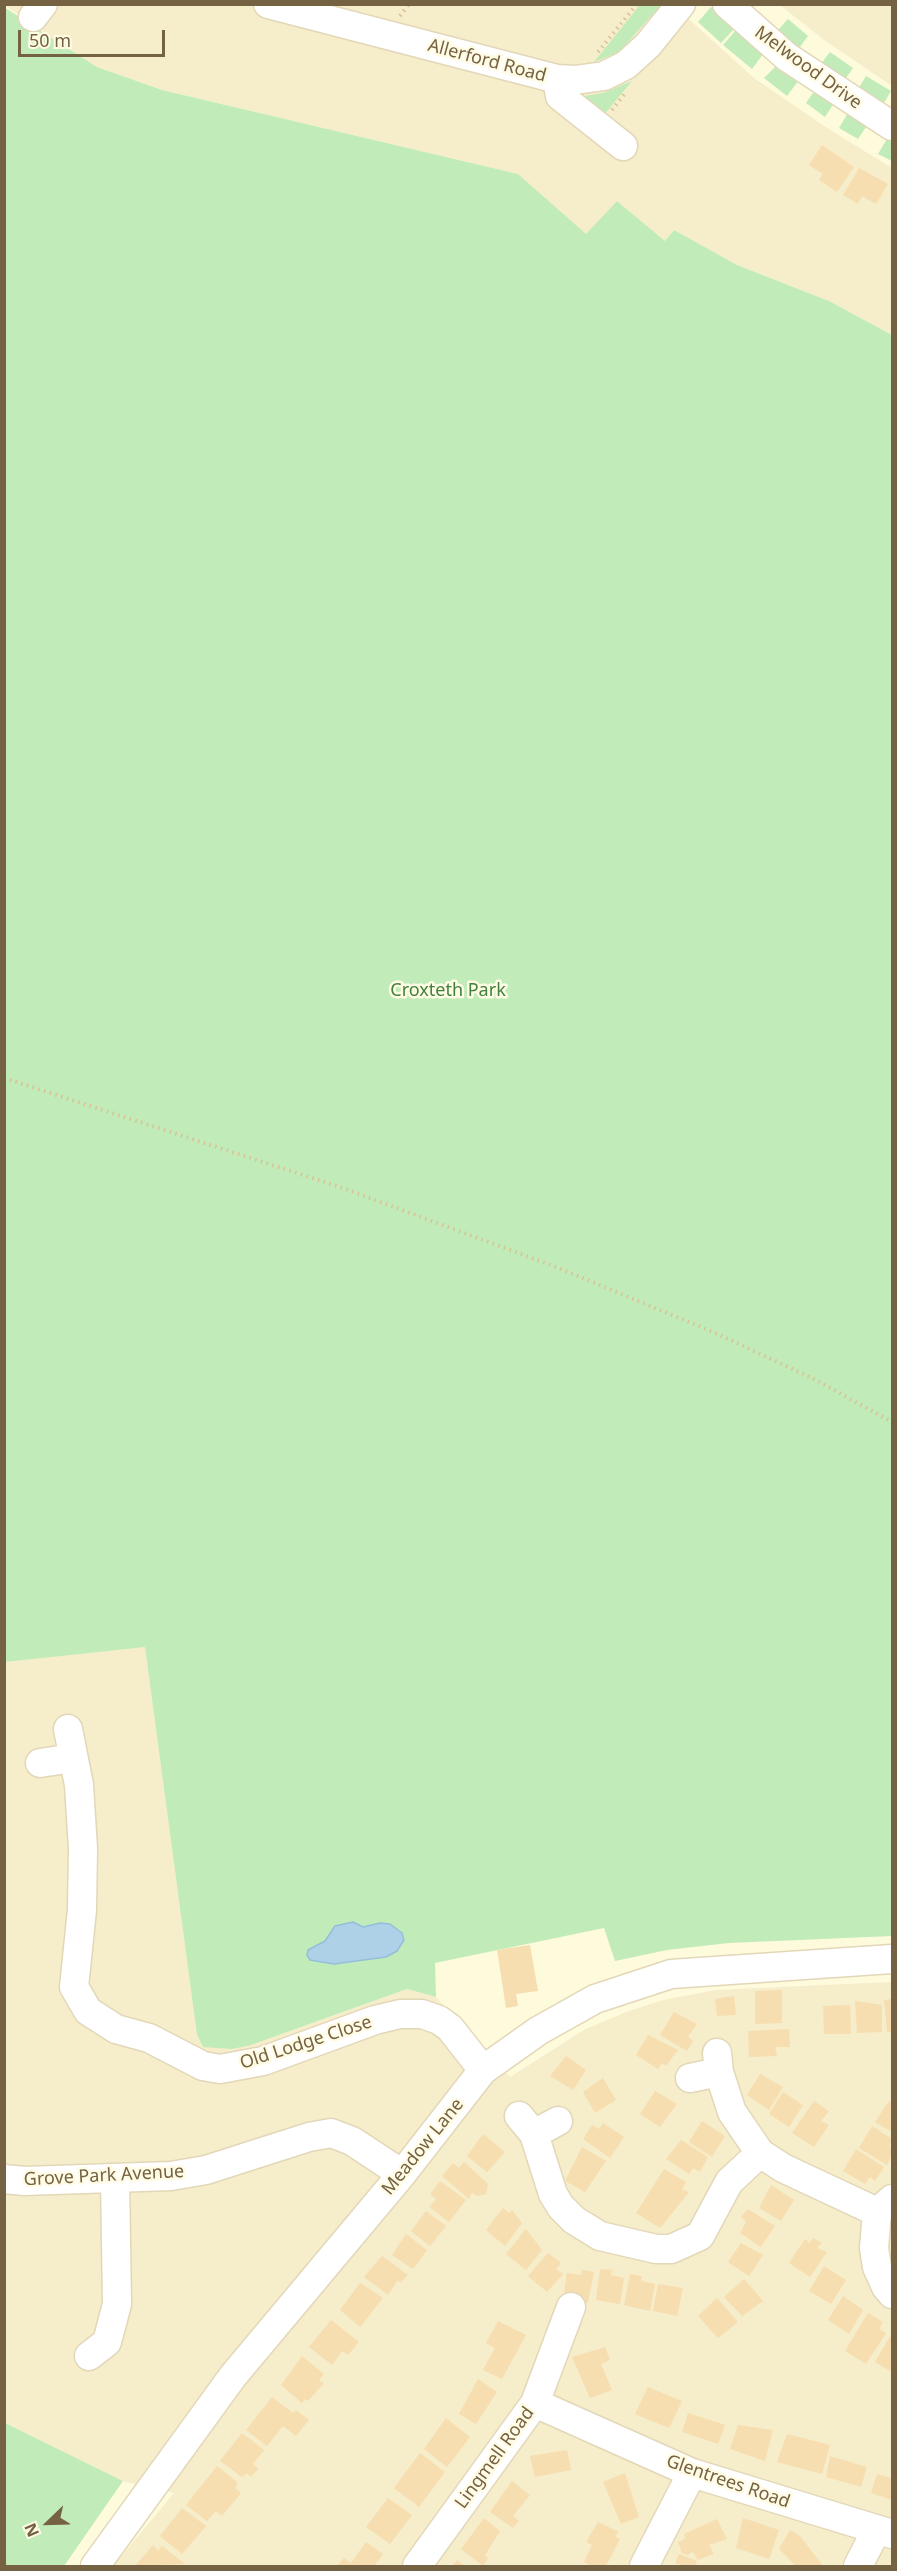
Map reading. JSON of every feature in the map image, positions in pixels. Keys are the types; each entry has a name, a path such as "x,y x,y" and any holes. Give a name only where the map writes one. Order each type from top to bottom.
{"street":[{"name":"Allerford Road","path":"268,4 566,80 604,76 626,65 648,45 681,4"},
{"name":"Melwood Drive","path":"727,4 787,57 892,126"},
{"path":"566,80 560,96 623,146"},
{"name":"Old Lodge Close","path":"68,1729 80,1795 83,1849 82,1910 74,1988 88,2011 101,2022 116,2029 149,2038 204,2066 220,2069 263,2061 375,2020 400,2014 422,2014 439,2020 450,2028 483,2070"},
{"path":"40,1763 73,1758"},
{"name":"Meadow Lane","path":"95,2566 233,2376 402,2174 483,2070 538,2031 595,1999 671,1974 892,1959"},
{"path":"690,2078 718,2062 732,2112 760,2152 783,2168 885,2205 874,2248 877,2266 892,2295"},
{"path":"537,2124 553,2194 561,2208 574,2220 600,2236 656,2249 671,2249 700,2236 729,2182 760,2152"},
{"name":"Grove Park Avenue","path":"4,2179 171,2176 206,2170 309,2136 331,2133 352,2141 402,2174"},
{"path":"89,2356 107,2342 117,2304 116,2178"},
{"name":"Lingmell Road","path":"417,2566 535,2403 571,2307"},
{"name":"Glentrees Road","path":"535,2403 692,2473 885,2532"},
{"path":"645,2566 692,2473"},
{"path":"858,2566 885,2532"}],"path":[{"path":"566,80 637,4"},
{"path":"4,1078 340,1187 556,1267 713,1332 816,1380 892,1422"}],"shaded area":[{"path":"4,5 673,5 754,78 827,128 892,168 892,335 829,301 737,265 673,230 666,242 617,201 586,235 518,174 162,90 97,67"},
{"path":"780,5 892,5 892,86 824,40"},
{"path":"145,1646 197,2035 203,2047 251,2045 407,1989 436,1997 510,2077 584,2030 626,2012 663,2000 716,1990 892,1982 892,2566 113,2566 174,2493 123,2481 5,2423 4,1662"}],"green space":[{"path":"640,5 661,5 619,52 594,62"},
{"name":"Croxteth Park","path":"4,7 97,67 162,90 518,174 586,234 617,201 665,241 674,230 737,265 829,301 892,335 892,1936 729,1943 667,1950 615,1961 604,1928 435,1963 436,1997 407,1989 251,2045 232,2049 203,2047 197,2035 145,1647 5,1662"},
{"path":"711,7 734,29 721,43 698,22"},
{"path":"788,19 808,36 800,47 795,49 778,30"},
{"path":"736,30 764,53 752,69 723,45"},
{"path":"830,52 853,68 844,81 820,65"},
{"path":"778,64 799,80 787,96 764,78"},
{"path":"866,76 891,91 882,106 858,89"},
{"path":"632,81 598,122 579,97 603,93"},
{"path":"815,90 834,103 825,117 806,103"},
{"path":"848,113 868,124 858,139 839,128"},
{"path":"888,137 892,140 892,161 878,154"},
{"path":"5,2423 123,2481 64,2566 5,2566"}],"water":[{"path":"353,1922 363,1927 380,1923 390,1924 402,1933 404,1940 397,1951 386,1957 334,1964 310,1960 307,1955 308,1950 325,1941 335,1926"}],"building":[{"path":"822,145 854,167 837,192 819,180 823,174 809,165"},
{"path":"859,168 888,184 876,204 862,196 858,204 843,195"},
{"path":"530,1945 538,1991 516,1994 518,2006 506,2008 497,1950"},
{"path":"782,1990 782,2023 755,2024 755,1991"},
{"path":"734,1996 736,2015 717,2016 715,1999"},
{"path":"892,1999 892,2032 887,2032 884,2000"},
{"path":"855,2001 882,2005 882,2032 857,2033"},
{"path":"850,2005 851,2034 824,2034 823,2006"},
{"path":"674,2012 697,2024 688,2037 693,2041 687,2051 660,2035"},
{"path":"789,2029 790,2047 775,2047 777,2056 749,2057 748,2031"},
{"path":"648,2035 678,2050 666,2066 662,2063 658,2069 636,2055"},
{"path":"566,2056 586,2070 573,2090 550,2076"},
{"path":"760,2074 783,2087 769,2110 747,2095"},
{"path":"603,2078 616,2100 595,2113 583,2092"},
{"path":"655,2091 677,2104 660,2127 640,2114"},
{"path":"783,2092 803,2105 789,2127 769,2114"},
{"path":"814,2101 829,2111 821,2121 829,2125 814,2147 792,2133"},
{"path":"889,2101 892,2103 892,2132 875,2122"},
{"path":"702,2121 725,2136 712,2157 689,2142"},
{"path":"603,2123 624,2137 610,2158 583,2139 592,2125 599,2129"},
{"path":"872,2126 892,2139 890,2145 892,2155 887,2165 859,2148"},
{"path":"483,2134 505,2152 487,2172 467,2156"},
{"path":"681,2140 708,2157 700,2172 693,2168 689,2174 666,2159"},
{"path":"582,2147 606,2161 585,2192 565,2181"},
{"path":"856,2149 884,2167 875,2181 870,2177 865,2184 843,2171"},
{"path":"464,2162 488,2184 486,2194 477,2196 472,2193 469,2199 442,2176 453,2163 459,2168"},
{"path":"664,2169 686,2182 682,2189 689,2192 660,2228 636,2213"},
{"path":"440,2181 466,2200 449,2222 429,2207 436,2199 430,2194"},
{"path":"771,2185 794,2200 781,2221 759,2208"},
{"path":"503,2208 509,2213 512,2210 522,2223 505,2246 486,2230"},
{"path":"748,2209 775,2226 761,2247 740,2233 746,2222 741,2217"},
{"path":"426,2211 446,2226 430,2246 411,2231"},
{"path":"526,2229 542,2250 526,2270 506,2254"},
{"path":"406,2234 427,2250 413,2269 392,2255"},
{"path":"813,2238 822,2243 817,2248 827,2252 810,2277 789,2263 805,2239 810,2243"},
{"path":"741,2243 763,2255 749,2276 728,2262"},
{"path":"548,2253 561,2263 556,2269 563,2274 547,2292 528,2276"},
{"path":"382,2256 408,2275 400,2283 398,2280 388,2295 364,2277"},
{"path":"824,2266 846,2280 831,2304 809,2291"},
{"path":"600,2269 612,2270 611,2275 624,2278 620,2304 596,2300"},
{"path":"582,2270 594,2272 588,2303 563,2300 567,2273 581,2275"},
{"path":"630,2274 642,2276 641,2281 655,2284 650,2311 624,2305"},
{"path":"744,2279 763,2301 742,2316 724,2297"},
{"path":"360,2283 383,2298 360,2327 340,2310"},
{"path":"658,2284 683,2288 677,2316 653,2311"},
{"path":"843,2296 863,2310 849,2334 828,2320"},
{"path":"717,2298 738,2322 718,2338 698,2316"},
{"path":"868,2313 883,2322 879,2329 886,2333 866,2364 845,2351"},
{"path":"331,2320 359,2342 348,2355 342,2351 332,2365 309,2347"},
{"path":"498,2321 526,2335 502,2379 483,2370 495,2348 486,2343"},
{"path":"892,2333 892,2372 875,2362"},
{"path":"605,2347 610,2360 601,2364 612,2390 590,2398 572,2357"},
{"path":"302,2356 324,2374 319,2380 324,2383 308,2401 305,2399 302,2403 281,2385"},
{"path":"478,2379 497,2392 476,2424 459,2414"},
{"path":"648,2387 682,2401 669,2428 635,2414"},
{"path":"272,2397 293,2413 296,2410 309,2420 296,2436 283,2426 267,2446 246,2430"},
{"path":"688,2413 725,2425 718,2444 682,2432"},
{"path":"446,2418 470,2437 447,2467 424,2449"},
{"path":"738,2425 773,2430 765,2461 730,2449"},
{"path":"242,2433 264,2450 253,2464 258,2469 251,2477 247,2473 242,2477 220,2461"},
{"path":"787,2434 830,2445 822,2474 777,2462"},
{"path":"567,2450 571,2470 535,2477 530,2456"},
{"path":"420,2453 445,2472 419,2507 394,2488"},
{"path":"830,2456 867,2467 861,2487 826,2477"},
{"path":"217,2466 238,2483 235,2488 241,2493 222,2516 216,2511 207,2521 186,2505"},
{"path":"625,2473 639,2517 621,2524 603,2482"},
{"path":"877,2474 892,2478 892,2500 871,2493"},
{"path":"512,2481 530,2495 513,2516 519,2521 513,2528 490,2512"},
{"path":"388,2498 412,2515 390,2544 366,2527"},
{"path":"182,2508 206,2526 182,2554 160,2536"},
{"path":"484,2518 500,2531 485,2555 488,2558 483,2566 461,2549"},
{"path":"743,2518 779,2530 769,2559 736,2548"},
{"path":"717,2519 727,2539 709,2545 714,2554 698,2560 693,2552 687,2555 682,2553 678,2542 685,2539 684,2534"},
{"path":"598,2522 619,2532 615,2536 620,2539 606,2566 592,2566 584,2562 592,2545 586,2542"},
{"path":"790,2530 800,2536 823,2566 796,2566 779,2549"},
{"path":"366,2542 383,2554 374,2566 337,2565 344,2558 351,2563"},
{"path":"153,2545 158,2551 162,2546 185,2564 135,2566"},
{"path":"679,2554 697,2561 695,2566 675,2563"},
{"path":"457,2560 465,2566 452,2566"}]}
